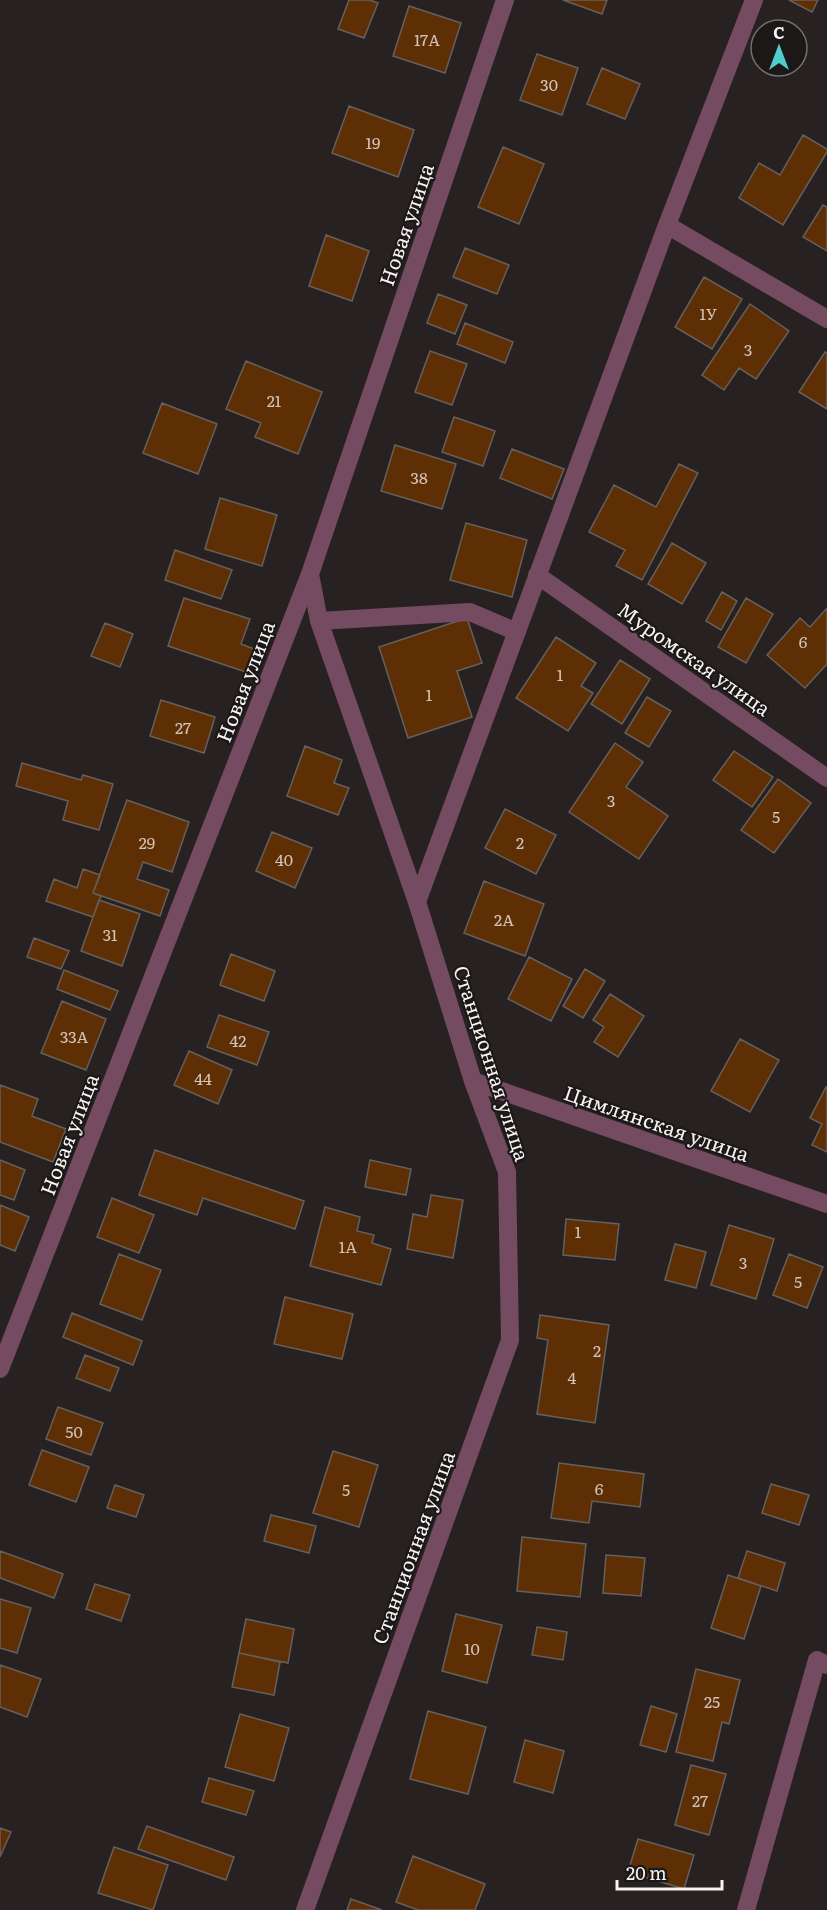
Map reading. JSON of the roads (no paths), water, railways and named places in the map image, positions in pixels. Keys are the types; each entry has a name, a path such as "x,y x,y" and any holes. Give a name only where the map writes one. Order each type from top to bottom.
{"street":[{"name":"Новая улица","path":"0,1369 310,574 505,0"},
{"path":"417,902 667,225 754,0"},
{"path":"667,225 827,319"},
{"name":"Станционная улица","path":"305,1910 510,1340 507,1172 472,1081 417,902 319,621 310,574"},
{"name":"Муромская улица","path":"537,575 827,778"},
{"path":"319,621 470,612 517,632"},
{"name":"Цимлянская улица","path":"472,1081 827,1204"},
{"path":"746,1910 818,1660 827,1665"}]}
